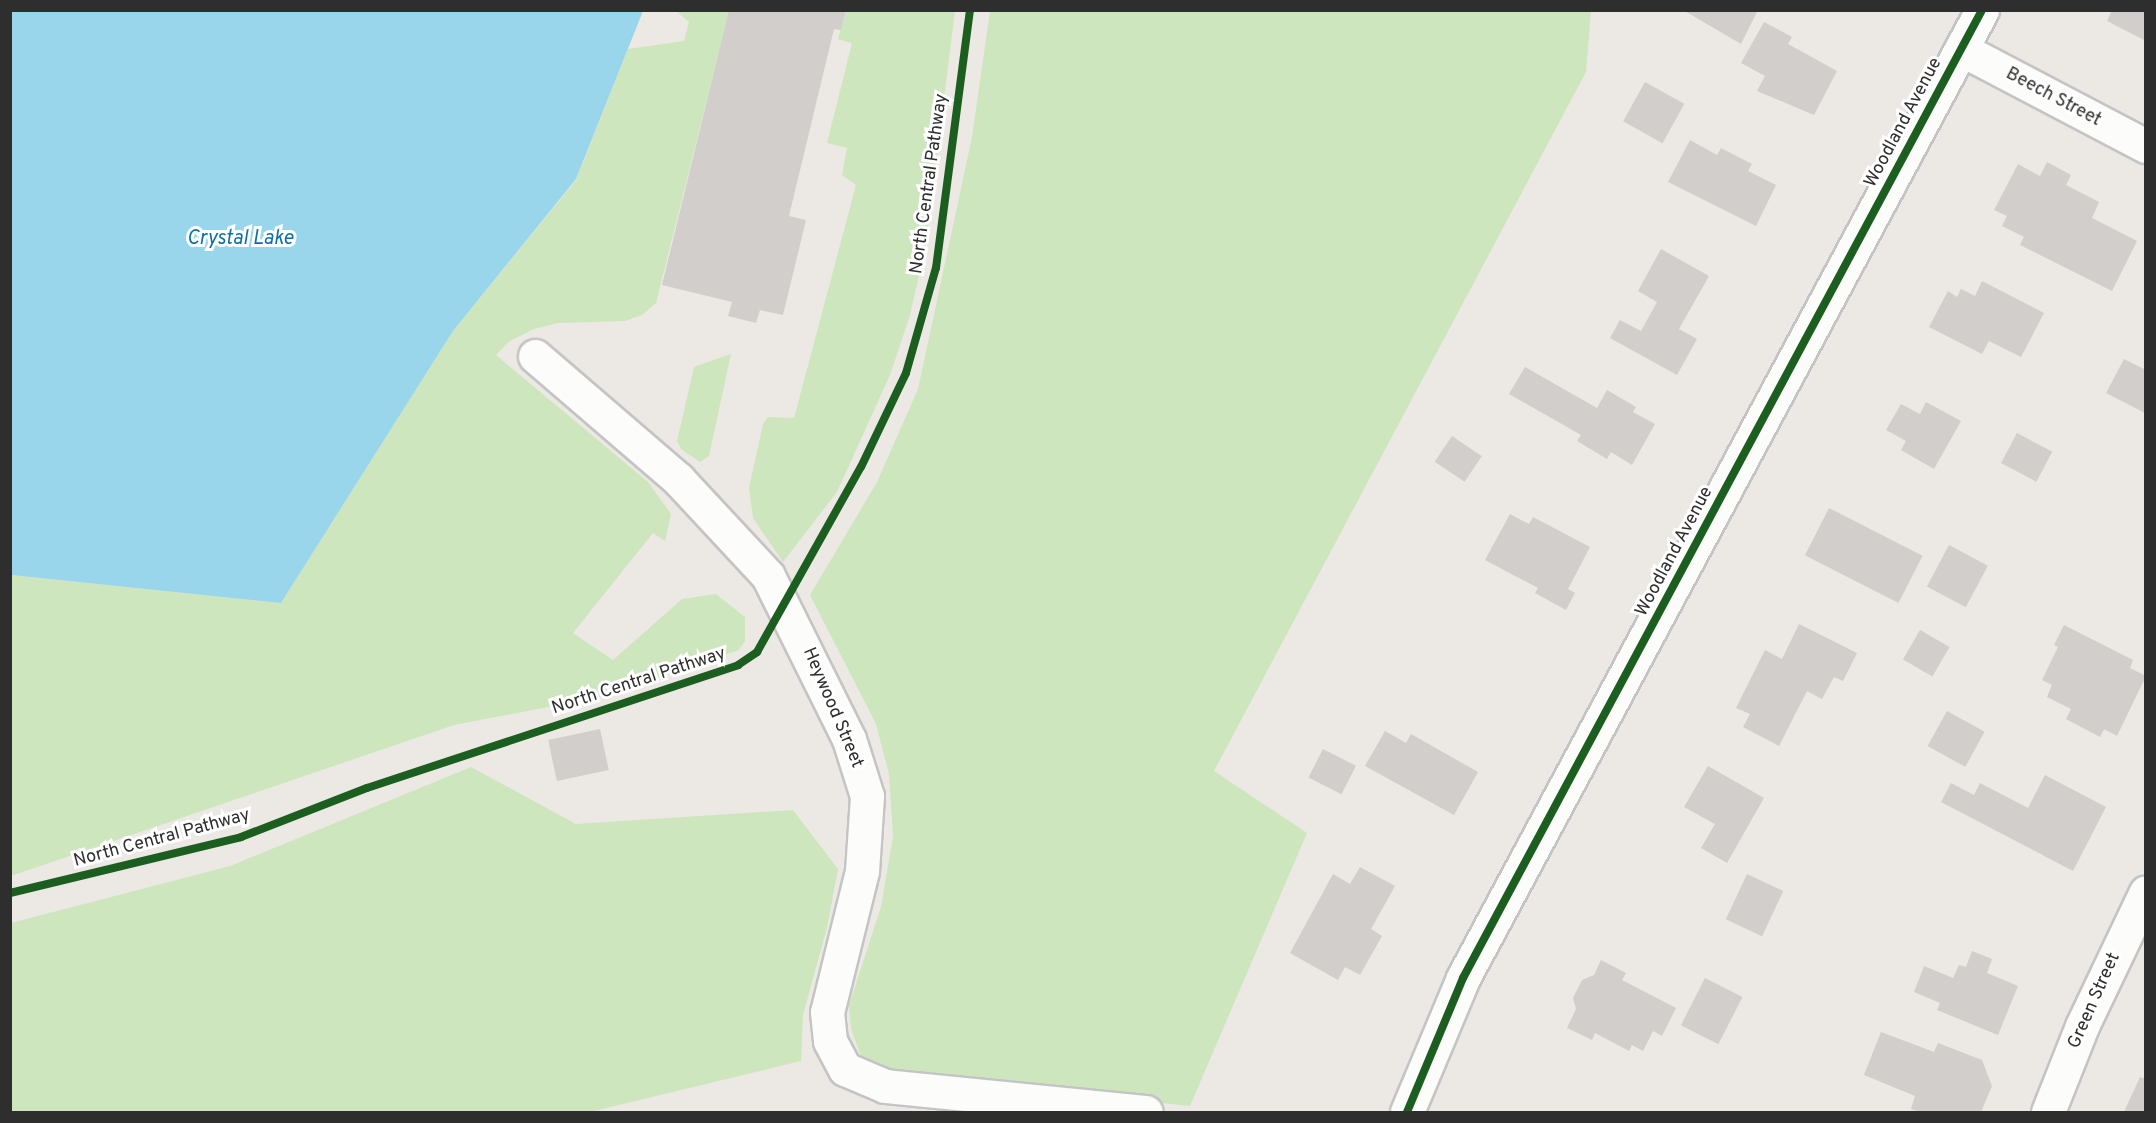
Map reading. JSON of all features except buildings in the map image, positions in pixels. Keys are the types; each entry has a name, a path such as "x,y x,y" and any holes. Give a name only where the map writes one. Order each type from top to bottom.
{"street":[{"name":"Woodland Avenue","path":"1407,1113 1463,978 1982,10"},
{"name":"Beech Street","path":"1961,49 2145,146"},
{"name":"Heywood Street","path":"536,356 678,478 768,576 849,739 867,796 862,871 826,1012 830,1041 845,1069 885,1086 1146,1113"},
{"name":"Green Street","path":"2048,1113 2082,1026 2145,892"}],"green space":[{"path":"676,11 729,11 656,303 642,315 625,321 558,323 534,329 510,341 496,355 648,482 671,514 665,541 653,533 573,633 613,660 682,599 716,594 745,617 745,641 739,650 605,696 454,725 11,876 10,575 281,603 453,331 576,180 628,49 684,41 689,22"},
{"path":"846,11 955,11 925,250 910,315 890,375 837,492 783,562 753,518 749,488 763,424 768,417 794,418 856,185 842,175 847,148 827,143 852,43 838,39"},
{"path":"990,11 1591,11 1586,72 1214,771 1307,833 1190,1106 925,1078 879,1068 861,1056 851,1029 849,1005 881,907 893,836 889,774 876,724 810,595 877,482 918,389 972,137"},
{"path":"731,354 709,456 700,462 681,449 677,441 694,367"},
{"path":"471,767 576,824 793,810 838,869 827,928 803,1015 801,1061 590,1112 11,1112 11,923 230,866"}],"water":[{"name":"Crystal Lake","path":"11,10 643,11 576,179 453,331 281,603 11,575"}],"cycle path":[{"name":"North Central Pathway","path":"10,893 241,837 367,788 738,665 757,652 861,467 906,373 936,268 970,10"},
{"path":"1407,1112 1463,978 1982,10"}]}
